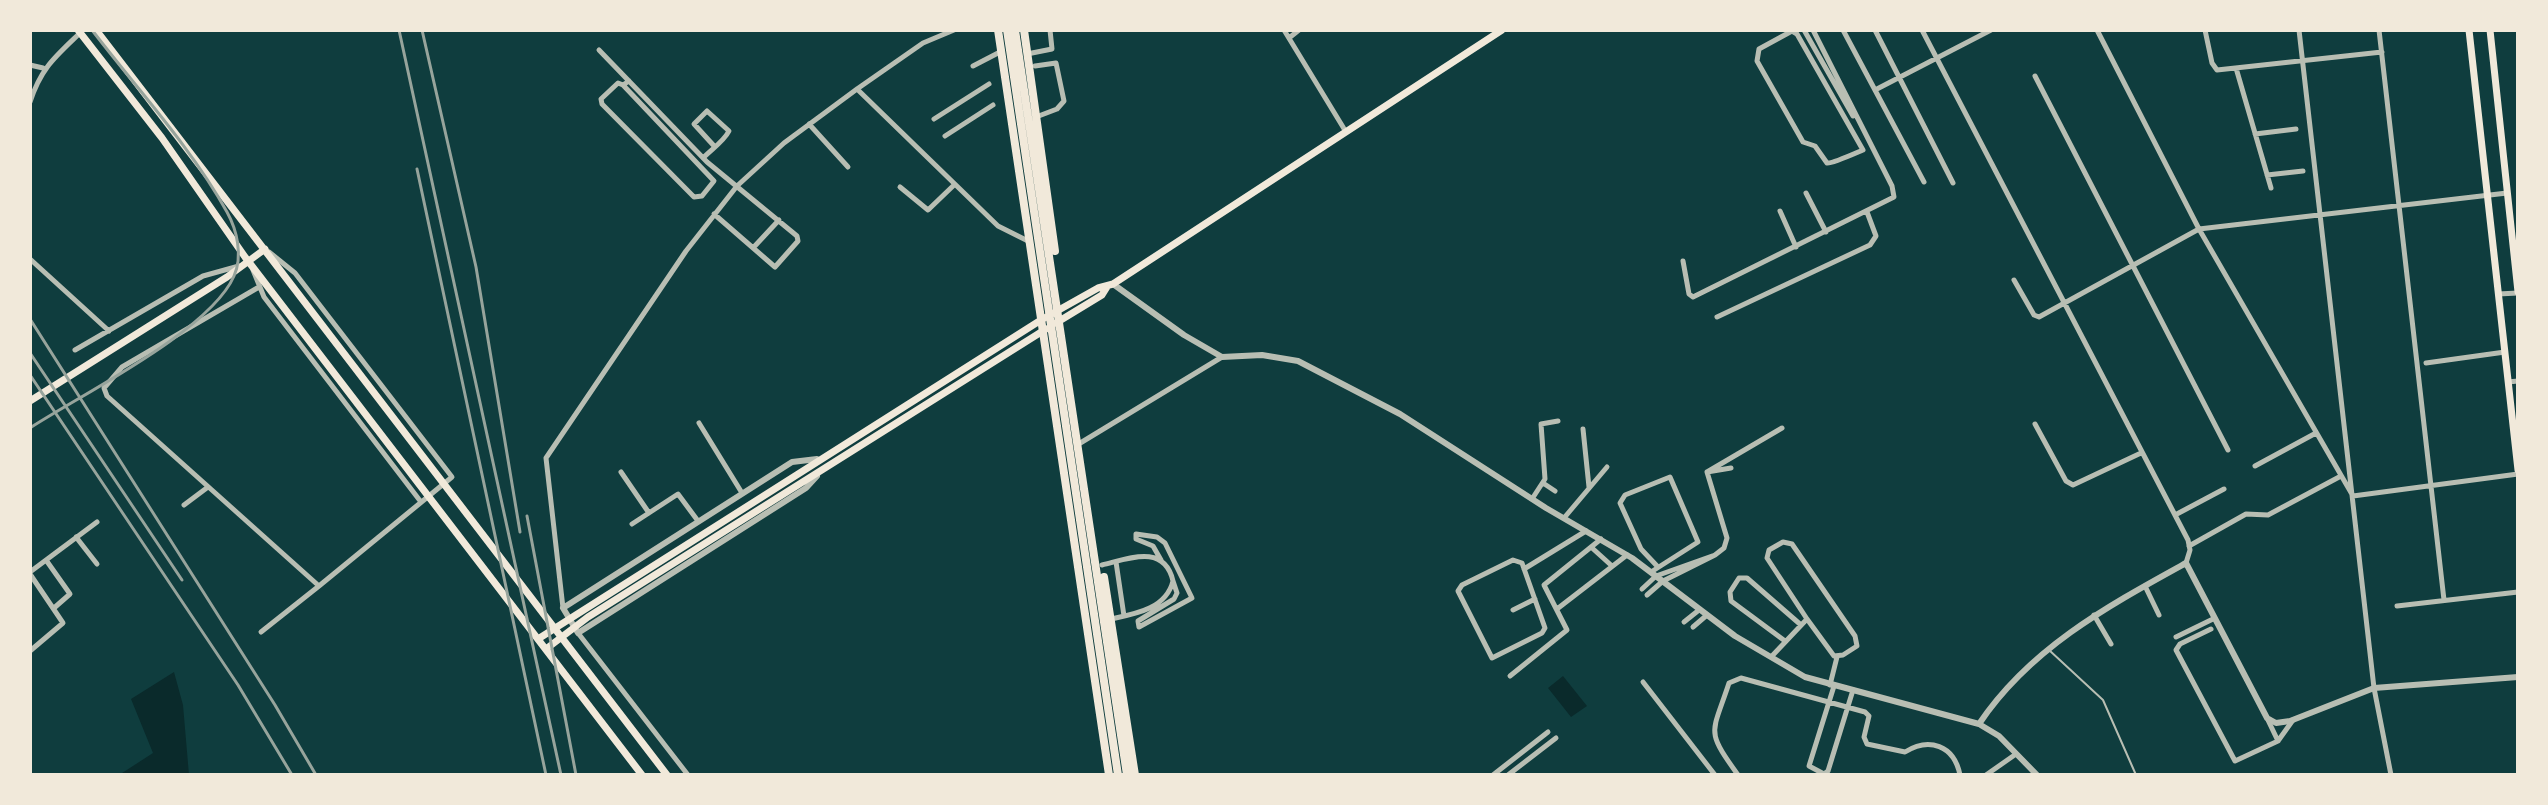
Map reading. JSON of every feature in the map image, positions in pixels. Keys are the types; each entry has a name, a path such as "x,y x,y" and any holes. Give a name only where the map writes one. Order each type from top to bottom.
{"main road":[{"path":"96,30 667,775"},
{"path":"998,30 1109,775"},
{"path":"1007,30 1115,720 1127,775"},
{"path":"1015,30 1115,720 1118,775"},
{"path":"1024,30 1027,54 1033,65 1036,117 1063,314 1135,775"},
{"path":"993,355 1043,331 1098,288 1110,286 1502,30"},
{"path":"2469,30 2518,472"},
{"path":"2490,30 2518,292"},
{"path":"79,31 162,138 246,263 271,291 642,775"},
{"path":"30,401 227,277 265,249"},
{"path":"538,639 817,459 993,355 1041,320 1063,314"},
{"path":"546,649 588,617 822,470 960,375"},
{"path":"826,454 832,463"}],"street":[{"path":"688,775 578,633 563,608 546,458 714,214 737,186 807,125 857,89 923,43 954,30"},
{"path":"1027,54 1052,49 1050,30"},
{"path":"1284,30 1347,133"},
{"path":"1289,38 1299,30"},
{"path":"1804,30 1868,142 1863,150 1830,165 1815,146 1806,145 1757,61 1759,49 1795,32 1863,150"},
{"path":"1683,261 1689,294 1693,297 1889,201 1895,192 1813,30"},
{"path":"1843,30 1924,182"},
{"path":"1875,30 1953,183"},
{"path":"1922,30 2175,515 2189,546 2186,563 2278,741"},
{"path":"1875,90 1991,30"},
{"path":"2097,30 2199,229 2353,496"},
{"path":"2205,30 2214,67 2236,68 2382,52"},
{"path":"2299,30 2374,688 2391,775"},
{"path":"2379,30 2444,600"},
{"path":"30,102 36,78 79,31"},
{"path":"599,50 626,83 641,104 715,183 697,198 602,104 601,99 619,83 626,83 646,99 705,160 799,240 777,266 772,266 714,214"},
{"path":"973,66 1001,52"},
{"path":"1033,65 1056,63 1064,101 1057,109 1036,117"},
{"path":"30,65 43,68"},
{"path":"2236,68 2271,188"},
{"path":"2035,76 2228,450"},
{"path":"934,119 989,84"},
{"path":"857,89 953,186 998,226 1031,242 1053,240"},
{"path":"641,104 646,99"},
{"path":"945,136 993,105"},
{"path":"702,168 729,131 709,110 694,124 715,147"},
{"path":"807,125 848,167"},
{"path":"2255,134 2296,129"},
{"path":"2267,175 2303,171"},
{"path":"900,187 928,210 953,186"},
{"path":"1806,193 1826,232"},
{"path":"2014,280 2036,317 2199,229 2507,193"},
{"path":"1780,211 1796,247"},
{"path":"1717,317 1870,245 1876,236 1867,212"},
{"path":"753,248 779,220"},
{"path":"261,632 452,477 295,273 265,249"},
{"path":"30,259 109,331"},
{"path":"75,350 203,276 246,263 264,297 421,502"},
{"path":"1110,286 1222,357 1285,357 1310,366 1400,414 1532,499 1629,556 1699,610 1805,677 1979,724 2037,775"},
{"path":"259,287 122,367 104,388 107,396 319,586"},
{"path":"2498,294 2518,292"},
{"path":"2426,363 2505,352"},
{"path":"1062,447 1083,444 1222,357"},
{"path":"2508,382 2518,381"},
{"path":"1532,499 1543,483 1541,424 1558,421"},
{"path":"699,423 742,493"},
{"path":"2035,424 2066,481 2073,485 2141,453"},
{"path":"1707,472 1782,428"},
{"path":"1583,429 1589,488"},
{"path":"2255,466 2316,433"},
{"path":"563,608 792,462 817,459"},
{"path":"1564,518 1607,467"},
{"path":"1707,472 1731,468"},
{"path":"578,633 806,488 822,470"},
{"path":"621,472 649,513"},
{"path":"1642,589 1657,577 1715,555 1724,548 1727,538 1707,472"},
{"path":"2353,496 2518,472"},
{"path":"2189,546 2246,514 2268,515 2341,476"},
{"path":"1647,595 1657,577 1657,566 1641,549 1621,507 1621,499 1670,477 1698,542 1694,548 1657,566"},
{"path":"1543,483 1555,491"},
{"path":"184,505 208,487"},
{"path":"2175,515 2224,489"},
{"path":"632,524 680,494 698,521"},
{"path":"30,651 63,623 30,573 97,522"},
{"path":"1524,569 1586,531"},
{"path":"1136,534 1157,537 1165,543 1192,598 1139,627 1138,621 1174,599 1177,593 1161,560 1153,546 1136,539 1136,534"},
{"path":"76,537 97,564"},
{"path":"1510,676 1567,630 1544,585 1601,539"},
{"path":"1783,542 1792,544 1857,641 1855,648 1837,657 1831,654 1767,558 1769,550 1783,542"},
{"path":"1591,547 1612,566"},
{"path":"1557,609 1612,566 1641,549"},
{"path":"1102,565 1149,555 1161,560"},
{"path":"46,560 70,594 54,608"},
{"path":"1513,560 1519,561 1524,569 1535,599 1545,628 1542,633 1492,658 1458,591 1462,585 1513,560"},
{"path":"1115,562 1124,616"},
{"path":"1979,724 1995,700 2048,649 2094,615 2186,563"},
{"path":"1785,641 1731,601 1730,592 1739,578 1747,578 1801,625"},
{"path":"1111,619 1157,604 1171,590 1173,581"},
{"path":"2145,586 2159,615"},
{"path":"2397,606 2518,592"},
{"path":"1513,610 1535,599"},
{"path":"1684,622 1699,610"},
{"path":"1693,627 1707,615"},
{"path":"2094,615 2111,644"},
{"path":"1772,656 1807,619"},
{"path":"2176,637 2213,619"},
{"path":"2211,629 2180,644 2176,650 2233,758 2239,761 2278,741 2293,720"},
{"path":"1837,657 1830,702 1809,766 1824,774 1828,771 1853,690"},
{"path":"2267,718 2276,723 2293,720 2374,688 2518,677"},
{"path":"1738,775 1713,738 1729,683 1741,678 1848,707 1869,716 1864,737 1867,744 1905,752 1919,744 1933,743 1953,759 1960,775"},
{"path":"1643,682 1715,775"},
{"path":"1493,775 1548,732"},
{"path":"1508,775 1556,738"},
{"path":"1986,775 2016,754"}],"lane":[{"path":"2048,649 2103,700 2136,775"}],"water":[{"path":"174,672 183,705 189,775 119,775 153,753 131,699"},
{"path":"1563,676 1587,706 1571,717 1548,688"}],"railway":[{"path":"30,428 173,339 220,297 237,268 238,243 234,227 213,188 92,30"},
{"path":"399,30 561,775"},
{"path":"422,30 476,267 520,532"},
{"path":"417,169 546,775"},
{"path":"30,319 275,705 316,775"},
{"path":"30,353 182,580"},
{"path":"30,375 238,685 292,775"},
{"path":"527,516 576,775"}]}
